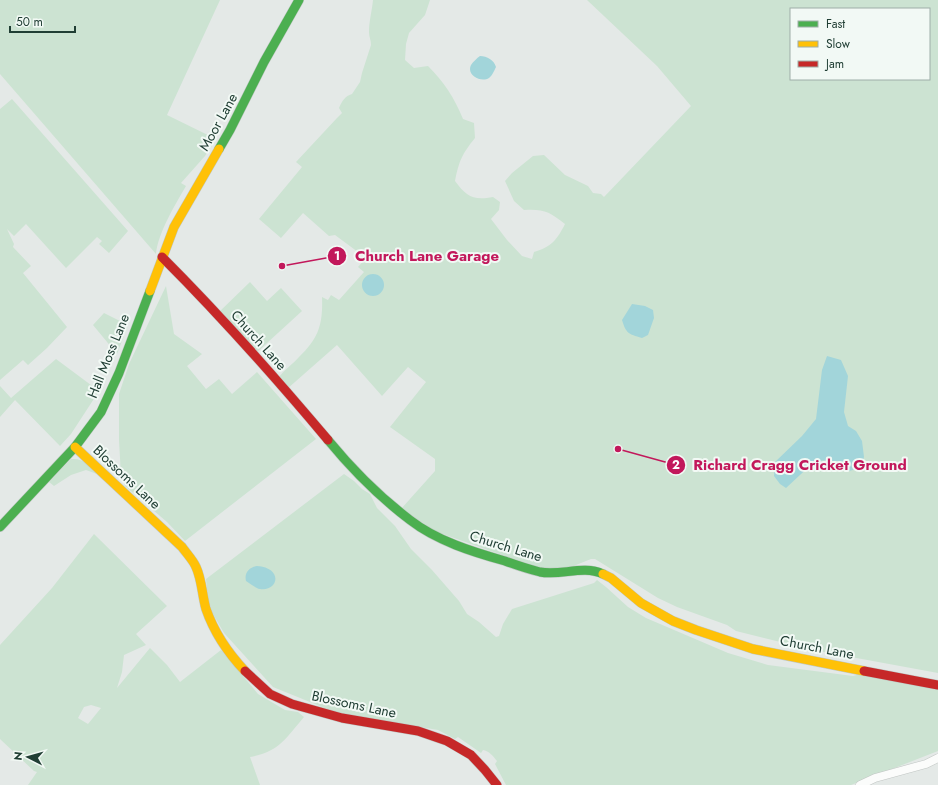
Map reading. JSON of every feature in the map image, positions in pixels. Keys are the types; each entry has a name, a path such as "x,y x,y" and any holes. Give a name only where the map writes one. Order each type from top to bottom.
{"street":[{"name":"Moor Lane","path":"162,257 174,227 238,116 264,62 299,0"},
{"name":"Hall Moss Lane","path":"0,527 75,447 101,412 119,373 162,257"},
{"name":"Church Lane","path":"162,257 190,285 302,409 338,452 379,493 411,521 437,536 468,550 542,572 587,570 598,572 611,578 641,603 673,620 696,630 753,649 938,685"},
{"name":"Blossoms Lane","path":"75,447 182,547 195,566 206,607 214,627 235,659 254,680 271,695 298,706 340,718 380,723 409,729 442,739 462,748 478,762 497,785"},
{"path":"860,785 875,778 926,764 938,758"}],"green space":[{"path":"0,0 220,0 167,115 216,139 205,156 181,183 186,186 163,228 156,254 0,74"},
{"path":"373,0 430,0 425,15 409,33 406,44 405,60 414,68 428,66 448,90 463,119 474,123 475,138 462,158 455,181 467,194 475,198 493,197 500,202 499,210 491,219 507,240 522,256 532,259 534,252 545,248 553,242 565,224 546,212 524,210 514,201 505,181 512,173 533,156 544,155 565,175 588,186 593,193 601,194 604,197 691,106 657,66 587,0 938,0 938,673 813,650 736,631 727,625 677,607 658,598 595,559 591,559 571,567 542,569 437,532 401,509 435,471 435,459 390,427 426,382 408,367 382,396 337,345 287,389 279,377 306,350 315,337 322,315 322,297 328,300 331,295 339,300 364,272 358,267 366,258 335,235 329,236 303,213 281,238 259,219 302,167 296,162 342,113 339,108 341,103 346,97 352,94 360,82 371,45 369,28"},
{"path":"12,99 128,231 109,253 99,244 102,241 97,237 66,268 26,224 14,236 7,229 14,244 13,247 31,266 23,273 67,327 28,365 23,360 0,380 0,109"},
{"path":"250,282 267,301 281,288 302,311 255,354 218,313"},
{"path":"166,286 174,334 202,354 187,366 206,389 219,379 232,394 257,372 316,439 185,541 167,522 125,486 121,476 119,394 129,364"},
{"path":"104,313 128,325 117,354 93,325"},
{"path":"56,359 99,391 71,434 60,446 15,400 0,417 0,386 11,398"},
{"path":"71,459 83,461 97,474 86,470 71,475 54,486 49,482"},
{"path":"344,474 370,494 377,508 395,526 411,549 459,601 467,614 496,637 499,636 503,624 512,609 594,583 597,580 628,607 646,618 728,653 768,665 853,676 861,674 938,690 938,751 851,785 506,785 495,764 497,761 487,751 483,750 481,753 458,737 455,739 438,730 337,713 273,687 224,633 213,614 208,599 206,579"},
{"path":"94,534 167,606 136,634 146,645 124,655 122,672 117,688 150,648 167,665 180,682 221,650 258,694 285,710 298,712 304,717 287,738 275,748 260,755 250,757 260,785 28,785 37,772 34,771 0,739 0,645 52,588","holes":["91,705 101,708 88,724 78,718 84,707"]}],"water":[{"path":"480,56 490,59 494,62 496,67 491,76 486,79 478,79 472,75 470,69 471,65"},
{"path":"369,274 377,274 384,281 384,289 377,296 369,296 362,289 362,281"},
{"path":"632,304 645,306 653,310 654,318 648,335 642,338 628,332 622,320"},
{"path":"827,356 841,360 848,376 844,412 848,426 856,431 862,441 864,457 860,468 849,471 836,466 831,460 815,461 786,488 780,484 774,476 775,462 802,436 816,419 822,370"},
{"path":"257,566 266,568 275,575 274,584 271,587 260,589 246,581 248,571"}],"traffic: fast":[{"path":"219,149 264,62 299,0"},
{"path":"0,527 75,447 101,412 119,373 150,291"},
{"path":"328,440 356,472 388,502 410,520 443,540 468,550 540,572 556,573 588,570 603,574"}],"traffic: slow":[{"path":"150,291 174,227 219,149"},
{"path":"75,447 182,547 190,557 198,572 206,609 213,626 227,650 245,671"},
{"path":"603,574 611,578 641,603 673,621 696,630 753,649 864,671"}],"traffic: jam":[{"path":"162,257 247,347 328,440"},
{"path":"245,671 270,694 292,704 342,718 418,731 447,741 471,755 497,785"},
{"path":"864,671 938,685"}],"place":[{"name":"Church Lane Garage","path":"282,266"},
{"name":"Richard Cragg Cricket Ground","path":"618,449"}]}
